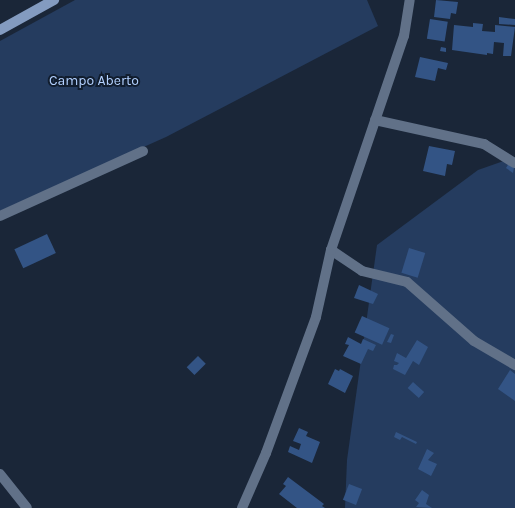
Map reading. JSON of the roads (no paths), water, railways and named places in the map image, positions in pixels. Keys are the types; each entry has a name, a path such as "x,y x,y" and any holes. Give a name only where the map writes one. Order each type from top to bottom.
{"street":[{"path":"0,30 54,0"},
{"path":"242,508 266,453 316,317 331,250 404,36 410,0"},
{"path":"375,120 484,144 515,162"},
{"path":"0,216 143,151"},
{"path":"331,250 362,271 407,282 474,341 515,365"},
{"path":"0,474 27,508"}],"park label":[{"name":"Campo Aberto","path":"94,81"}]}
